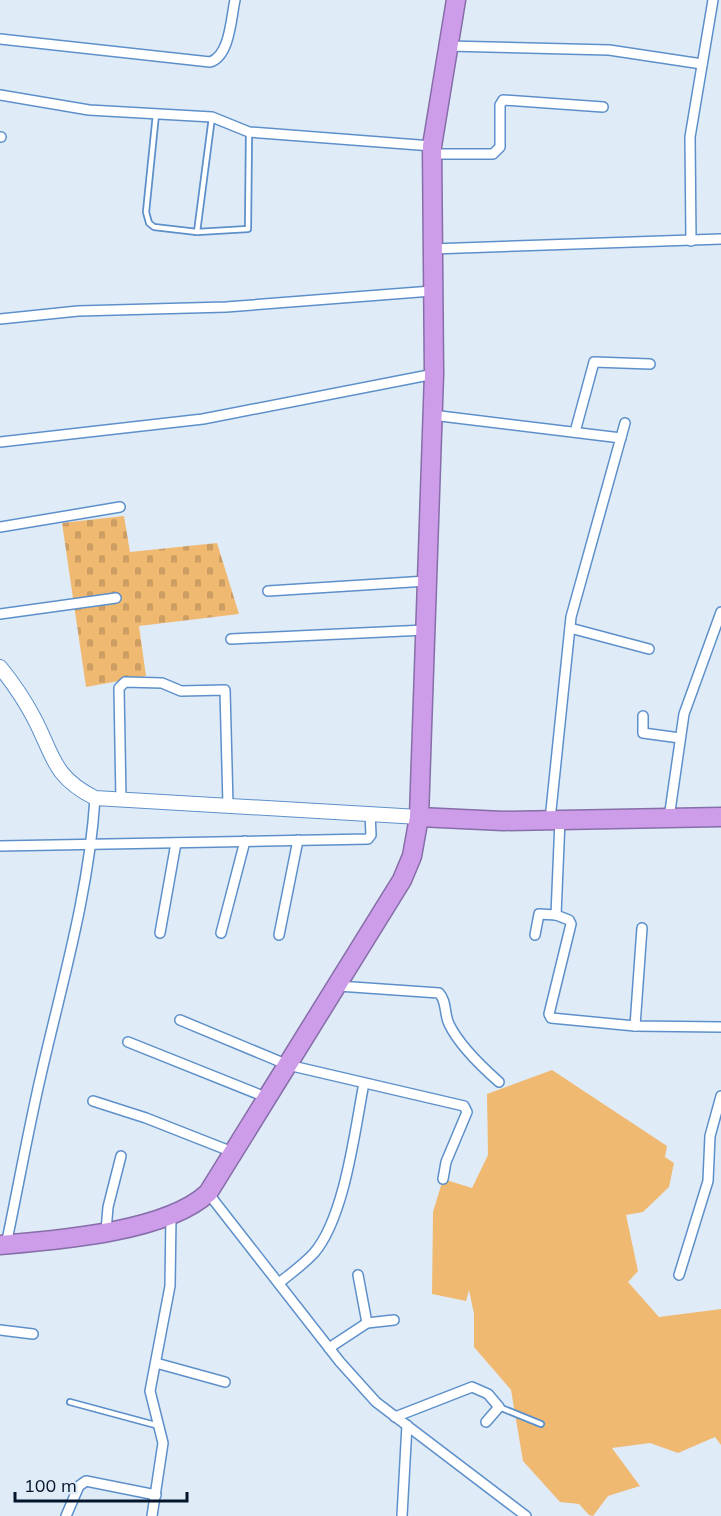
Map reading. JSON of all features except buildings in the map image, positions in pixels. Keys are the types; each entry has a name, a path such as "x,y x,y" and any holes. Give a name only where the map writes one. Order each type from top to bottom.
{"highway":[{"path":"3,1245 106,1231 171,1216 188,1209 208,1193 338,986 402,880 412,856 419,817 434,374 432,150 456,0"},
{"path":"419,817 555,820 721,817"}],"main road":[{"path":"0,667 18,688 35,720 48,753 62,774 76,789 95,798 419,817"}],"street":[{"path":"0,39 210,62 216,60 224,50 235,0"},
{"path":"691,241 690,137 713,0"},
{"path":"448,46 609,50 702,64"},
{"path":"0,95 89,110 212,117 249,132 493,154 498,152 500,147 500,103 503,100 603,107"},
{"path":"432,249 721,239"},
{"path":"0,319 78,311 226,307 432,291"},
{"path":"575,432 594,362 650,364"},
{"path":"0,442 203,419 434,374"},
{"path":"432,415 621,438"},
{"path":"556,915 555,820 570,628 625,423"},
{"path":"0,527 120,507"},
{"path":"268,591 427,581"},
{"path":"0,614 116,598"},
{"path":"669,818 684,714 721,612"},
{"path":"570,628 649,649"},
{"path":"231,639 425,630"},
{"path":"710,643 721,646"},
{"path":"121,800 118,688 124,682 147,681 162,683 181,691 225,690 228,805"},
{"path":"644,716 643,733 680,738"},
{"path":"3,1245 40,1077 81,909 92,844 95,798"},
{"path":"0,846 368,839 376,813"},
{"path":"279,934 298,840"},
{"path":"221,933 245,841"},
{"path":"160,933 176,843"},
{"path":"535,935 539,914 556,915 569,920 571,924 550,1017 635,1026 721,1027"},
{"path":"635,1026 642,928"},
{"path":"338,986 439,993 443,998 448,1022 455,1034 499,1082"},
{"path":"180,1020 288,1065 466,1107 467,1112 446,1162 443,1179"},
{"path":"128,1042 268,1098"},
{"path":"279,1283 315,1252 330,1224 344,1183 364,1083"},
{"path":"679,1275 709,1175 708,1152 718,1119 721,1096"},
{"path":"93,1101 146,1118 235,1153"},
{"path":"106,1231 108,1208 121,1156"},
{"path":"208,1193 329,1348 376,1402 526,1516"},
{"path":"152,1516 163,1443 150,1398 170,1286 171,1216"},
{"path":"358,1275 367,1323"},
{"path":"329,1348 367,1323 394,1320"},
{"path":"0,1330 33,1334"},
{"path":"156,1363 225,1382"},
{"path":"395,1417 472,1387 488,1394 499,1407 486,1422"},
{"path":"402,1516 407,1425"},
{"path":"66,1516 79,1486 86,1481 156,1495"}],"lane":[{"path":"156,114 147,217 153,227 197,232 246,231 249,227 249,132"},
{"path":"197,232 212,117"},
{"path":"70,1402 159,1426"},
{"path":"499,1407 541,1424"}],"green space":[{"path":"124,516 130,552 217,543 239,614 139,626 146,676 86,687 62,523"},
{"path":"552,1070 667,1146 665,1157 674,1163 669,1187 643,1212 626,1215 638,1271 628,1282 659,1317 721,1309 721,1445 715,1437 678,1453 650,1443 612,1448 640,1486 608,1496 593,1516 589,1515 579,1504 560,1502 523,1461 511,1390 474,1347 474,1314 469,1290 466,1301 432,1294 433,1212 443,1179 472,1188 488,1155 487,1094"}]}
